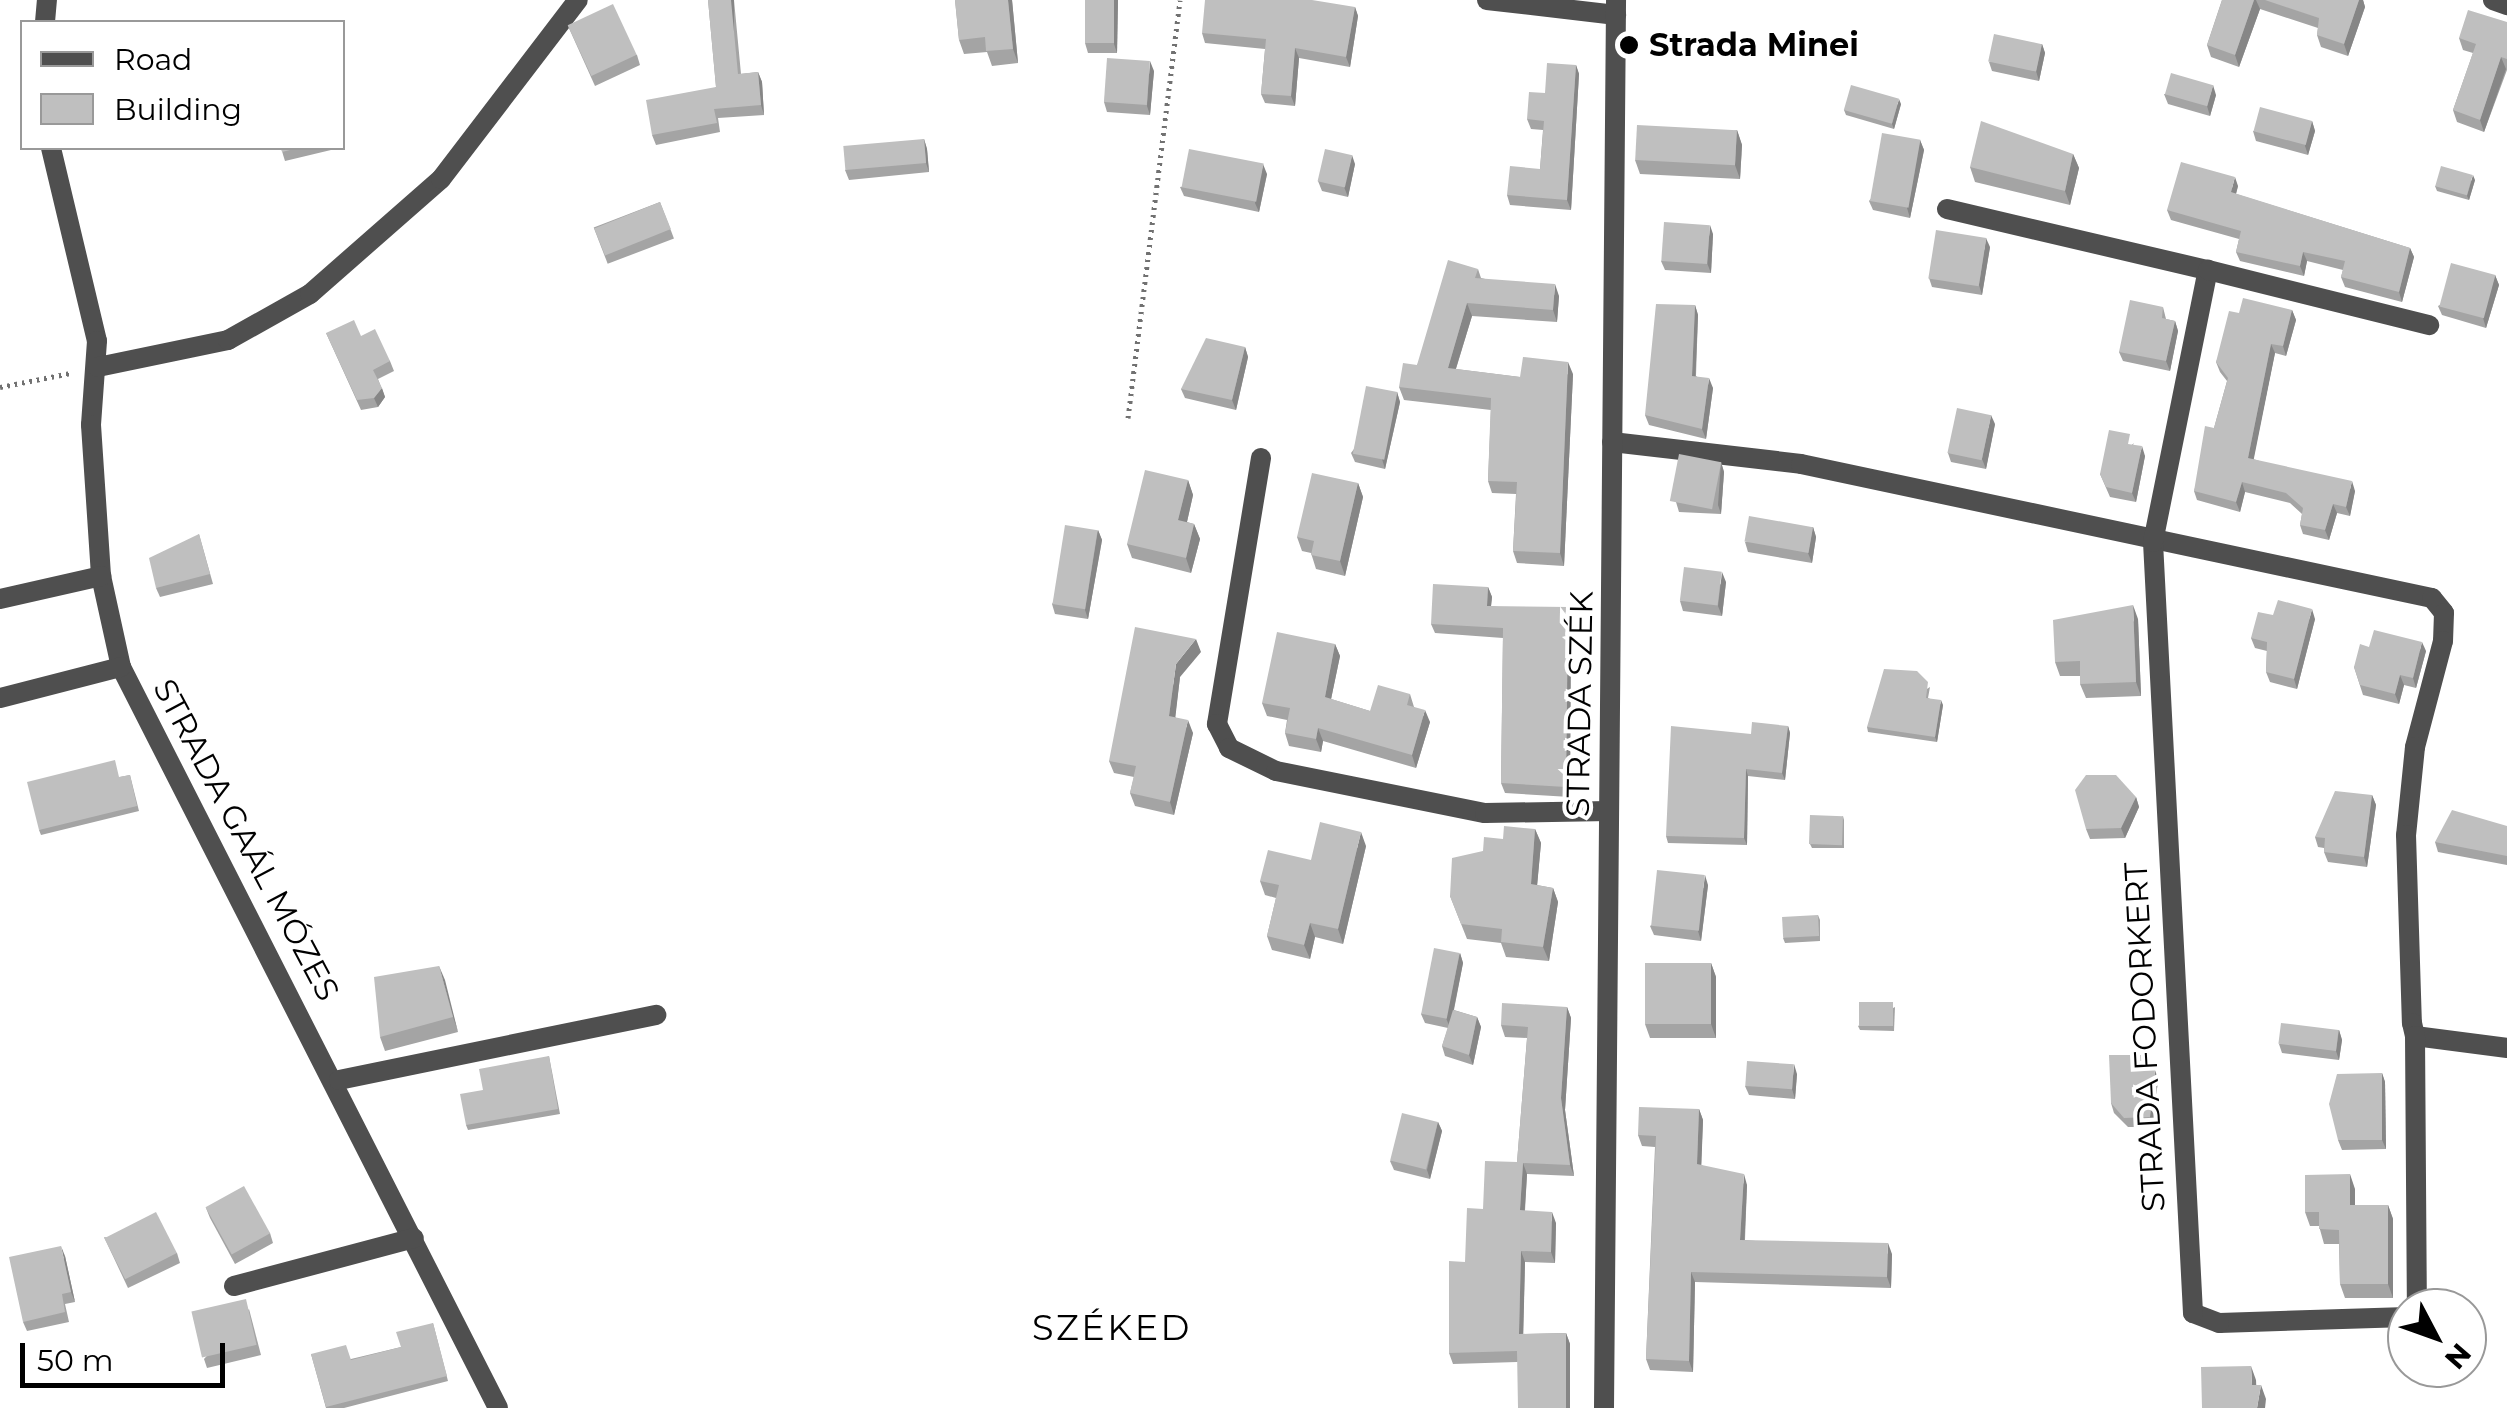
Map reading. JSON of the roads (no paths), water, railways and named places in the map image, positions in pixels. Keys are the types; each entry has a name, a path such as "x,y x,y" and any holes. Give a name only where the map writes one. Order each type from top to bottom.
{"street":[{"path":"98,366 228,340 310,294 441,179 578,0"},
{"path":"1487,0 1616,7"},
{"path":"2493,0 2507,4"},
{"name":"STRADA SZÉK","path":"1604,1408 1616,7"},
{"name":"STRADA GAÁL MÓZES","path":"50,150 98,366 92,426 101,576 121,667 338,1080 498,1408"},
{"path":"1947,209 2429,325"},
{"name":"STRADA FODORKERT","path":"2208,270 2153,542 2193,1313 2219,1324 2387,1318"},
{"path":"1612,442 1802,464 2153,542 2408,588 2444,613 2406,835 2415,1036 2418,1288"},
{"path":"1261,458 1217,724 1229,748 1276,771 1485,813 1609,812"},
{"path":"0,600 101,576"},
{"path":"0,698 121,667"},
{"path":"338,1080 656,1015"},
{"path":"2415,1036 2507,1048"},
{"path":"234,1286 414,1238"}],"place":[{"name":"Strada Minei","path":"1629,45"}],"district":[{"name":"SZÉKED","path":"1112,1328"}]}
